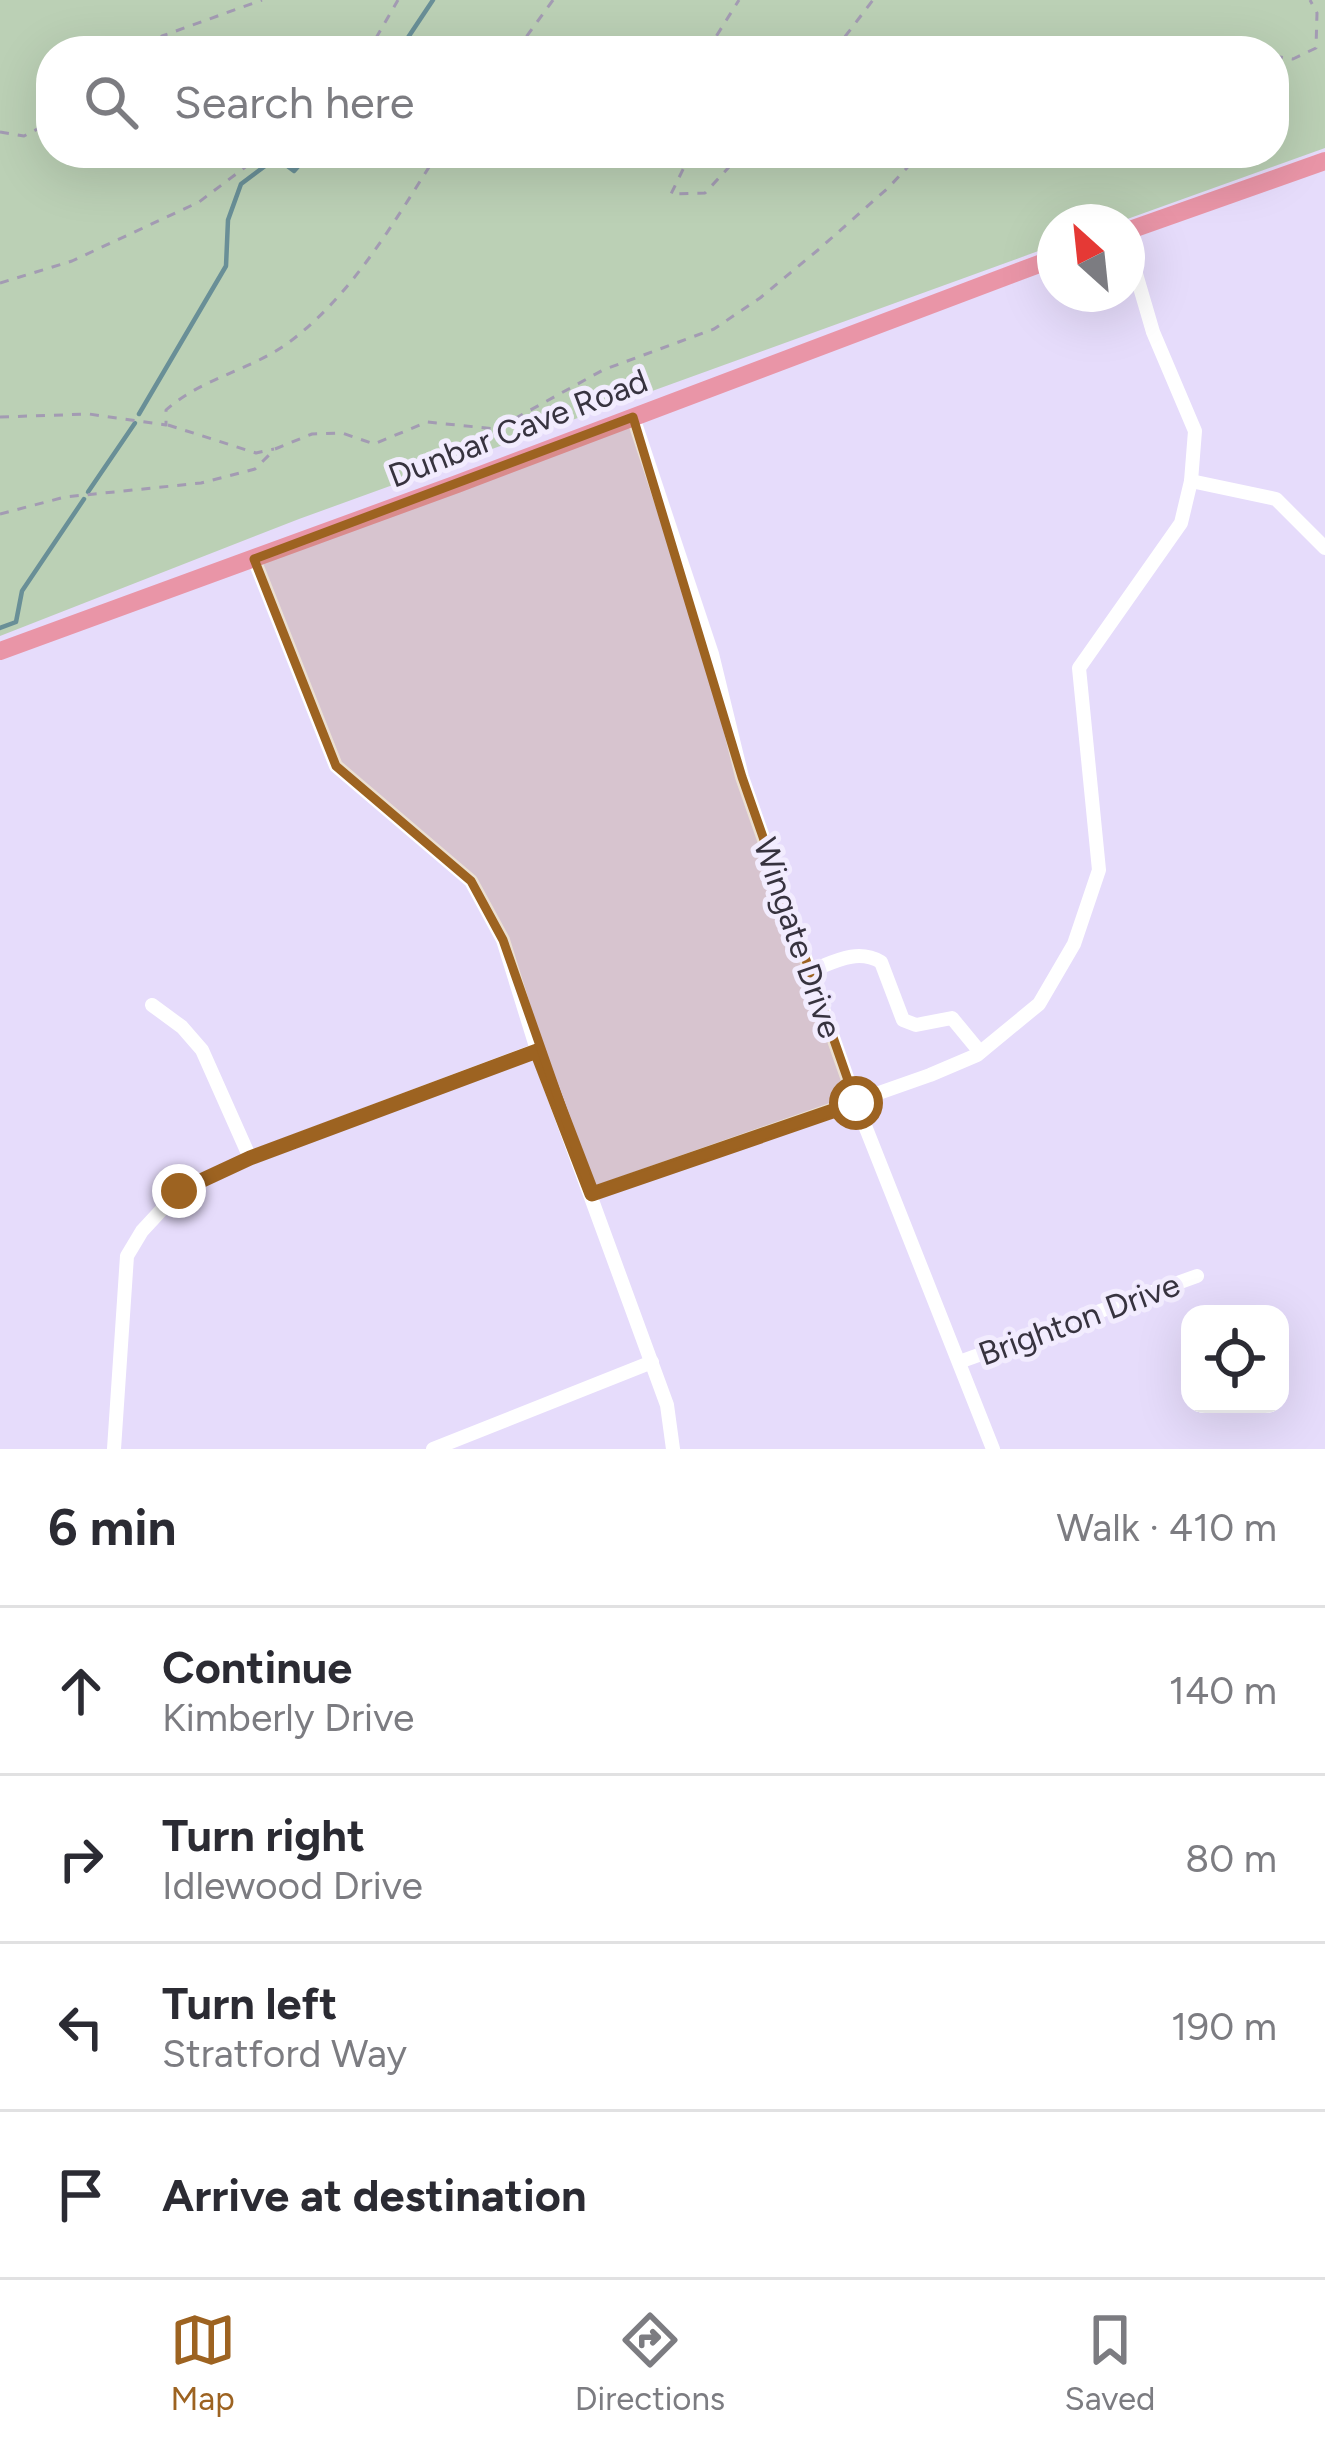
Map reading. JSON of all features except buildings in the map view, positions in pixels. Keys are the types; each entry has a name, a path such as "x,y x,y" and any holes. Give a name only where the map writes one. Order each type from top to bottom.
{"main road":[{"path":"1145,225 1325,161"},
{"name":"Dunbar Cave Road","path":"0,651 1037,265"}],"street":[{"path":"592,1194 856,1103 980,1052 1039,1004 1074,944 1099,870 1078,668 1181,523 1192,481 1195,431 1145,305"},
{"name":"Wingate Drive","path":"633,417 712,654 742,777 856,1103 993,1449"},
{"path":"1192,481 1276,499 1325,548"},
{"path":"254,559 336,766 471,881 503,940 537,1051 667,1405 673,1449"},
{"path":"810,971 863,954 874,957 881,962 903,1020 916,1025 952,1018 980,1052"},
{"path":"152,1004 202,1050 250,1158"},
{"path":"114,1449 127,1256 142,1231 179,1191 250,1158 537,1051"},
{"name":"Brighton Drive","path":"962,1361 1196,1276"},
{"path":"433,1449 652,1362"}],"path":[{"path":"162,36 262,0"},
{"path":"377,36 398,0"},
{"path":"527,36 554,0"},
{"path":"716,36 739,0"},
{"path":"845,36 873,0"},
{"path":"1289,58 1316,48 1317,13 1310,0"},
{"path":"0,132 23,136 36,130"},
{"path":"0,283 72,261 200,202 244,168"},
{"path":"166,425 166,410 190,388 238,371 286,344 328,308 363,267 428,168"},
{"path":"684,168 671,194 705,194 728,168"},
{"path":"0,417 89,414 166,425 256,453 312,434 342,433 374,444 427,422 496,429 603,370 714,329 818,250 907,168"},
{"path":"0,514 64,497 201,483 254,469 275,449"}],"highlighted area":[{"path":"633,417 742,777 856,1103 592,1194 503,940 471,881 336,766 254,559"}],"green space":[{"path":"0,0 1325,0 1325,148 1289,161 1289,36 36,36 36,168 1269,168 1145,213 1145,204 1037,204 1037,252 299,519 0,636"}],"waterway":[{"path":"409,36 433,0"},
{"path":"139,414 226,266 228,220 241,184 262,168"},
{"path":"290,168 297,168"},
{"path":"88,492 135,423"},
{"path":"0,628 16,622 22,591 84,499"}],"route":[{"path":"179,1191 250,1158 537,1051 592,1194 856,1103"}]}
